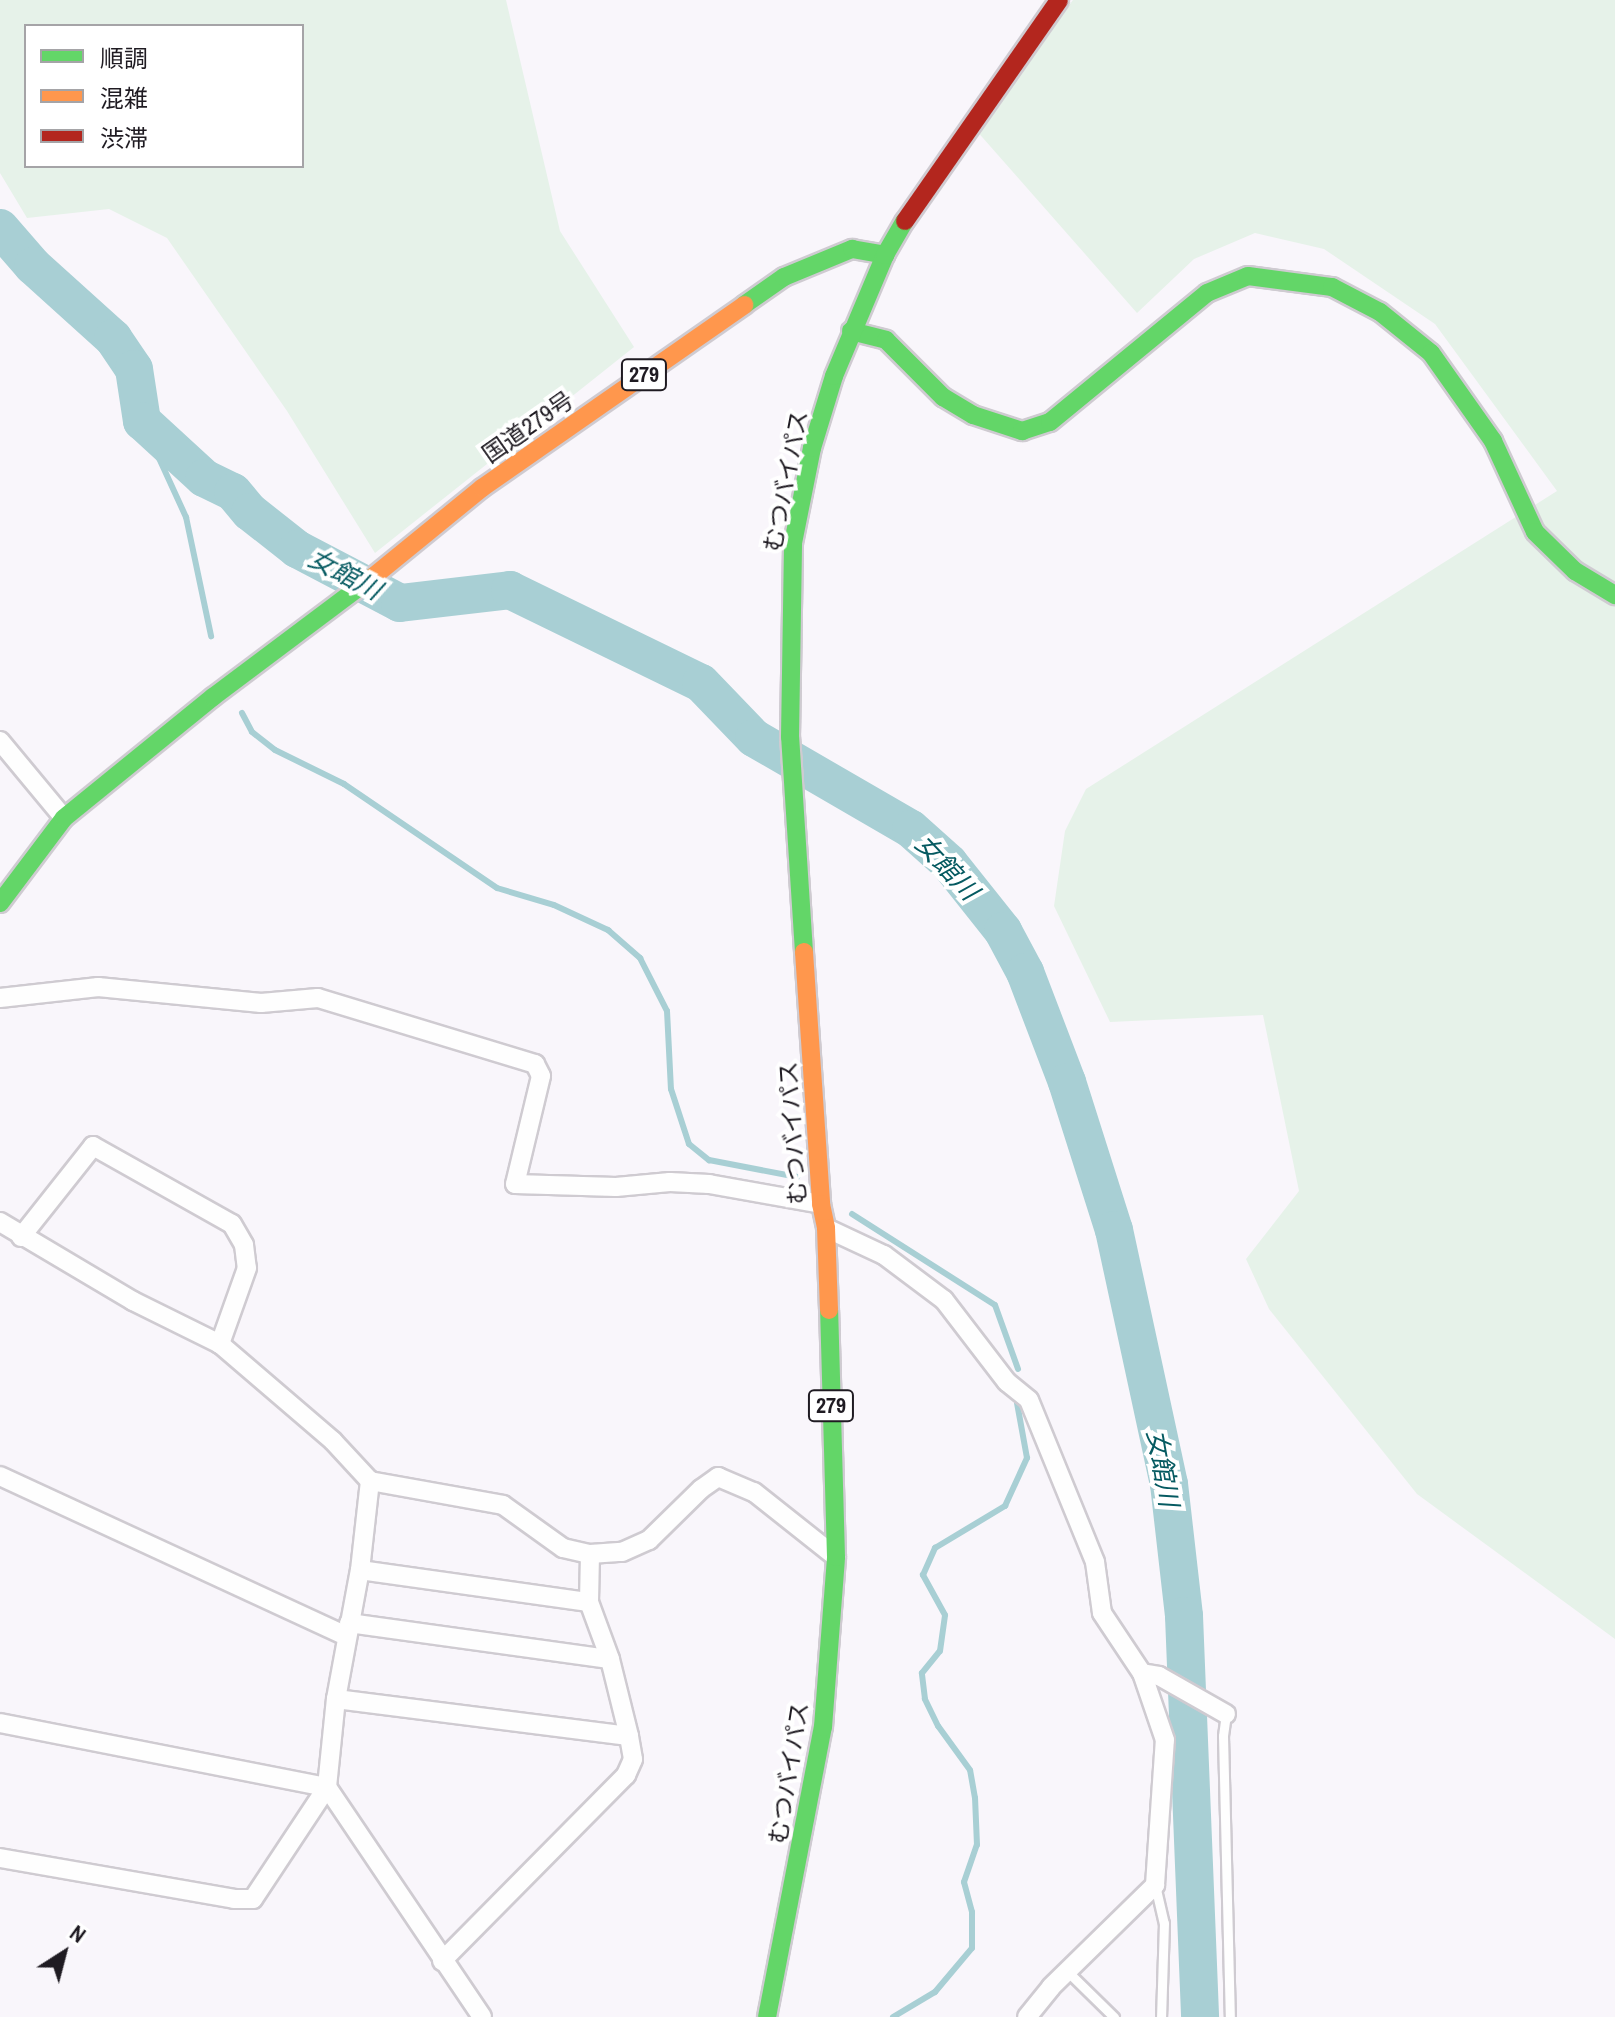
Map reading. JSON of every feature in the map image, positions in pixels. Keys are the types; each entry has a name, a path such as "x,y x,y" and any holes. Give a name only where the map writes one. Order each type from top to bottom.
{"main road":[{"name":"279","path":"885,255 913,207 1059,0"},
{"name":"国道279号","path":"0,903 64,818 213,697 421,541 482,488 784,277 852,249 885,255"},
{"name":"むつバイパス","path":"767,2017 823,1727 836,1557 826,1228 821,1204 790,737 793,543 812,448 851,331 885,255"},
{"path":"851,331 886,340 943,397 973,415 1022,431 1050,422 1207,293 1248,276 1332,287 1380,312 1431,353 1493,441 1535,532 1575,571 1615,595"}],"street":[{"path":"0,741 64,818"},
{"path":"0,998 98,987 261,1003 318,998 535,1064 541,1076 515,1184 616,1187 670,1182 709,1184 821,1204"},
{"path":"21,1237 93,1146 232,1224 244,1245 247,1268 220,1344"},
{"path":"0,1222 133,1301 220,1344 323,1431 370,1481 503,1505 563,1548 590,1554 622,1552 649,1540 701,1489 718,1477 754,1492 836,1557"},
{"path":"826,1228 884,1255 944,1300 1007,1382 1029,1400 1095,1562 1102,1613 1150,1674 1220,1710"},
{"path":"0,1476 348,1630 610,1659"},
{"path":"0,1858 234,1899 253,1899 327,1787 336,1699 360,1570 370,1481"},
{"path":"442,1961 626,1775 633,1759 610,1659 589,1602 590,1554"},
{"path":"360,1570 589,1602"},
{"path":"1027,2017 1067,1971 1155,1885 1165,1740 1150,1674"},
{"path":"336,1699 629,1736"},
{"path":"0,1723 327,1787 442,1961 465,2009 482,2017"}],"lane":[{"path":"1220,1710 1230,2017"},
{"path":"1155,1885 1164,1923 1161,2017"},
{"path":"1067,1971 1114,2017"}],"shaded area":[{"path":"0,0 506,0 560,231 634,347 375,553 287,411 167,238 109,209 27,218 0,173"},
{"path":"1073,0 1615,0 1615,1639 1417,1494 1269,1309 1246,1259 1299,1191 1263,1015 1110,1022 1054,906 1065,831 1086,789 1557,491 1435,324 1324,249 1255,233 1194,259 1137,313 975,129"}],"waterway":[{"name":"女館川","path":"0,228 33,266 113,338 134,369 142,421 204,478 233,492 250,512 297,549 400,603 510,590 701,683 754,738 911,829 949,863 1003,931 1025,972 1067,1082 1114,1230 1169,1484 1184,1616 1200,2017"},
{"path":"142,421 186,517 211,636"},
{"path":"242,713 252,732 275,750 344,784 497,888 554,905 608,930 640,958 667,1011 671,1089 689,1144 709,1160 797,1177"},
{"path":"852,1214 995,1305 1018,1369"},
{"path":"893,2017 935,1992 972,1948 972,1912 964,1882 977,1845 975,1798 970,1770 938,1726 925,1699 922,1673 940,1651 945,1615 923,1575 935,1548 1005,1506 1027,1458 1017,1403"}],"traffic: fast":[{"path":"804,952 790,737 793,543 812,448 834,376 885,255 905,221"},
{"path":"744,305 784,277 852,249 885,255"},
{"path":"851,331 886,340 943,397 973,415 1022,431 1050,422 1207,293 1248,276 1332,287 1380,312 1431,353 1493,441 1535,532 1575,571 1615,595"},
{"path":"0,903 64,818 213,697 374,576"},
{"path":"767,2017 823,1727 836,1557 829,1310"}],"traffic: slow":[{"path":"374,576 482,488 744,305"},
{"path":"804,952 821,1204 826,1228 829,1310"}],"traffic: jam":[{"path":"905,221 1059,0"}]}
